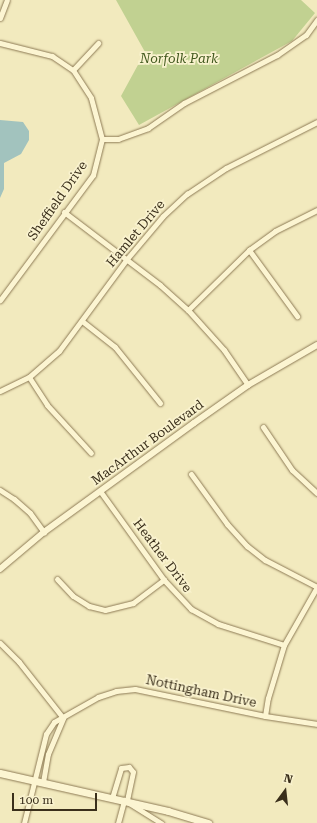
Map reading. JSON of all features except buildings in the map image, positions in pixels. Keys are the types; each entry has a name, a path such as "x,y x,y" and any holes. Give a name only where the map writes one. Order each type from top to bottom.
{"main road":[{"path":"0,772 125,801 208,823"}],"street":[{"path":"0,18 7,0"},
{"path":"102,139 118,139 148,128 184,104 277,55 306,35 317,20"},
{"name":"Sheffield Drive","path":"0,43 52,56 73,70 91,98 102,139 93,175 0,300"},
{"path":"73,70 98,43"},
{"name":"Hamlet Drive","path":"0,391 29,377 59,351 126,260 163,216 202,183 317,122"},
{"path":"188,310 249,250 275,231 317,210"},
{"path":"64,212 188,310 224,350 248,385"},
{"path":"249,250 297,316"},
{"path":"82,321 106,339 130,364 160,403"},
{"name":"MacArthur Boulevard","path":"0,570 44,532 248,385 317,345"},
{"path":"29,377 47,405 91,453"},
{"path":"263,427 292,470 317,493"},
{"path":"191,474 227,524 247,546 265,560 317,587 284,645 268,698 265,716"},
{"path":"0,490 14,499 30,513 44,532"},
{"name":"Heather Drive","path":"100,491 164,580 183,603 201,617 284,645"},
{"path":"57,579 72,596 89,606 105,610 133,603 164,580"},
{"path":"0,643 19,662 63,718 48,754 43,782"},
{"name":"Nottingham Drive","path":"24,823 33,780 46,734 54,722 98,697 116,691 134,689 265,716 317,724"},
{"path":"112,798 121,768 129,767 133,772 118,823"},
{"path":"125,801 161,823"}],"green space":[{"name":"Norfolk Park","path":"116,0 301,0 315,13 292,41 139,125 121,96 145,52"}],"water":[{"path":"0,120 23,122 29,131 29,140 21,154 4,163 4,189 0,198"}]}
